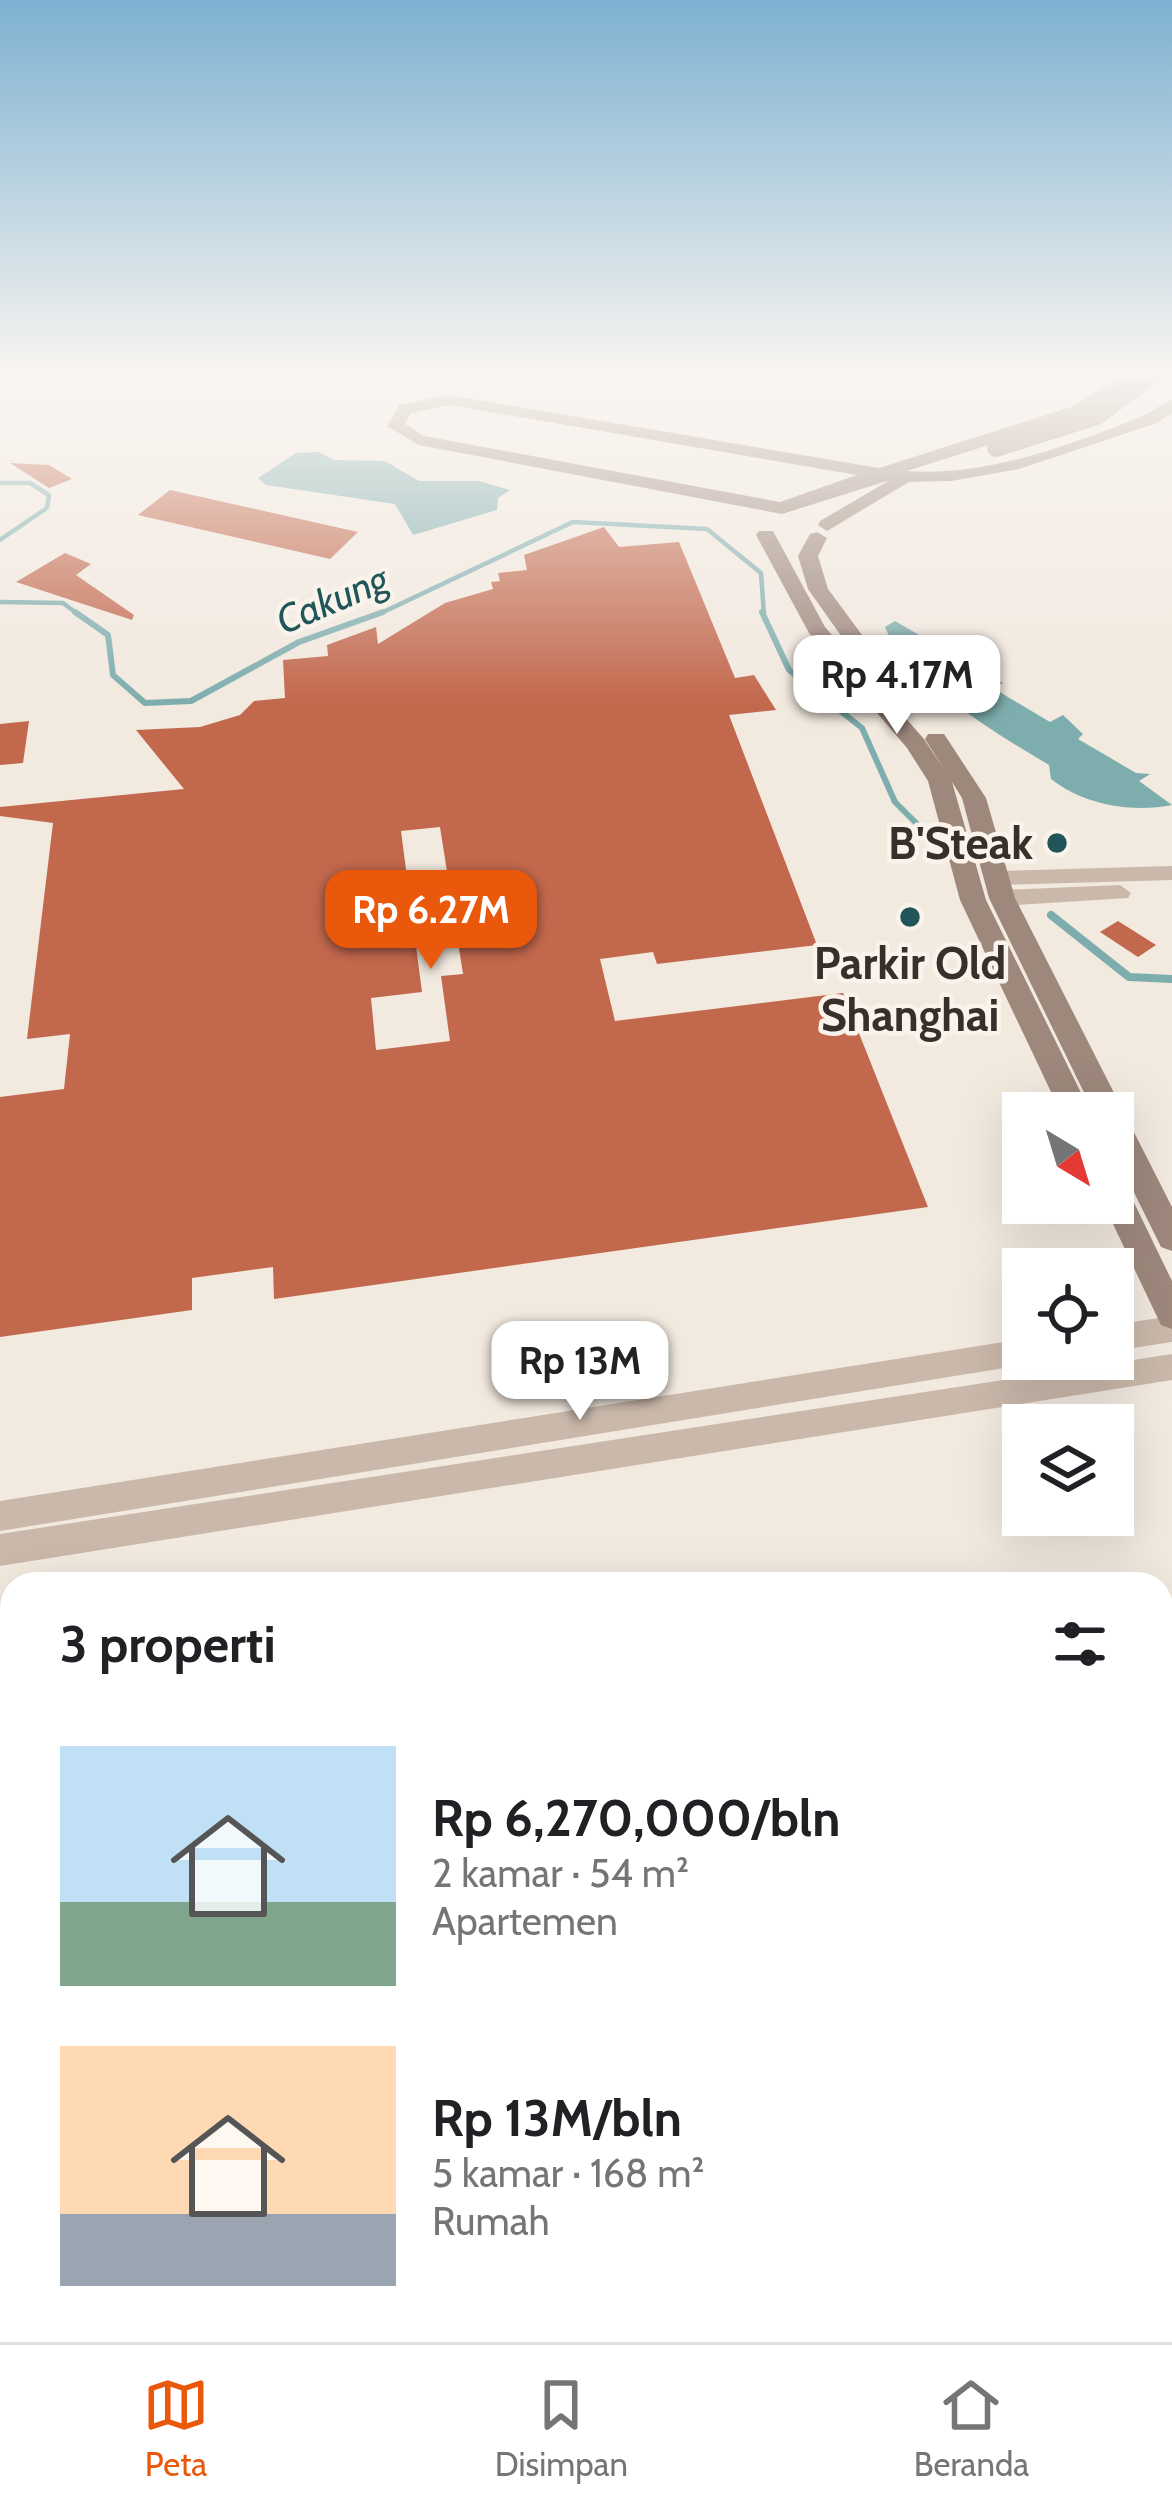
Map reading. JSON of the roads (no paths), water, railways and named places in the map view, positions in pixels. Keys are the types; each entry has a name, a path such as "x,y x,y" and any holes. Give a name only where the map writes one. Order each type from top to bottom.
{"main road":[{"path":"605,484 692,501 791,542 822,531 892,484"},
{"path":"655,484 812,511 822,531"},
{"path":"850,484 761,515 762,531 816,629 936,772 1068,1092"},
{"path":"822,531 808,556 818,589 965,780 985,888 1097,1092"},
{"path":"1134,1163 1172,1238"},
{"path":"1129,1224 1172,1315"}],"street":[{"path":"985,888 1172,873"},
{"path":"985,888 1172,891"},
{"path":"1134,1334 1172,1328"},
{"path":"0,1516 1002,1355"},
{"path":"0,1550 1172,1367"},
{"path":"488,1438 496,1470"}],"water":[{"path":"490,484 510,490 498,498 497,510 413,535 395,504 266,485"},
{"path":"895,621 947,651 940,655 958,665 966,661 1003,683 993,688 1050,722 1063,715 1083,734 1078,739 1136,773 1150,774 1139,781 1172,805 1109,805 1064,788 1051,779 1049,765 942,692 956,679 925,647 890,638 885,627"}],"waterway":[{"name":"Cakung","path":"0,540 47,508 49,495 32,484"},
{"name":"Cakung","path":"377,615 573,522 707,529 761,573 764,615"},
{"name":"Cakung","path":"0,602 63,603 75,612"},
{"name":"Cakung","path":"75,612 108,635 113,675 145,703 191,701 299,642 383,612"},
{"name":"Cakung","path":"75,612 79,615"},
{"name":"Cakung","path":"762,612 789,670 862,728 895,802 926,833"},
{"name":"Cakung","path":"1051,915 1129,977 1172,979"}],"place":[{"name":"B'Steak","path":"1057,843"},
{"name":"Parkir Old Shanghai","path":"910,917"}]}
